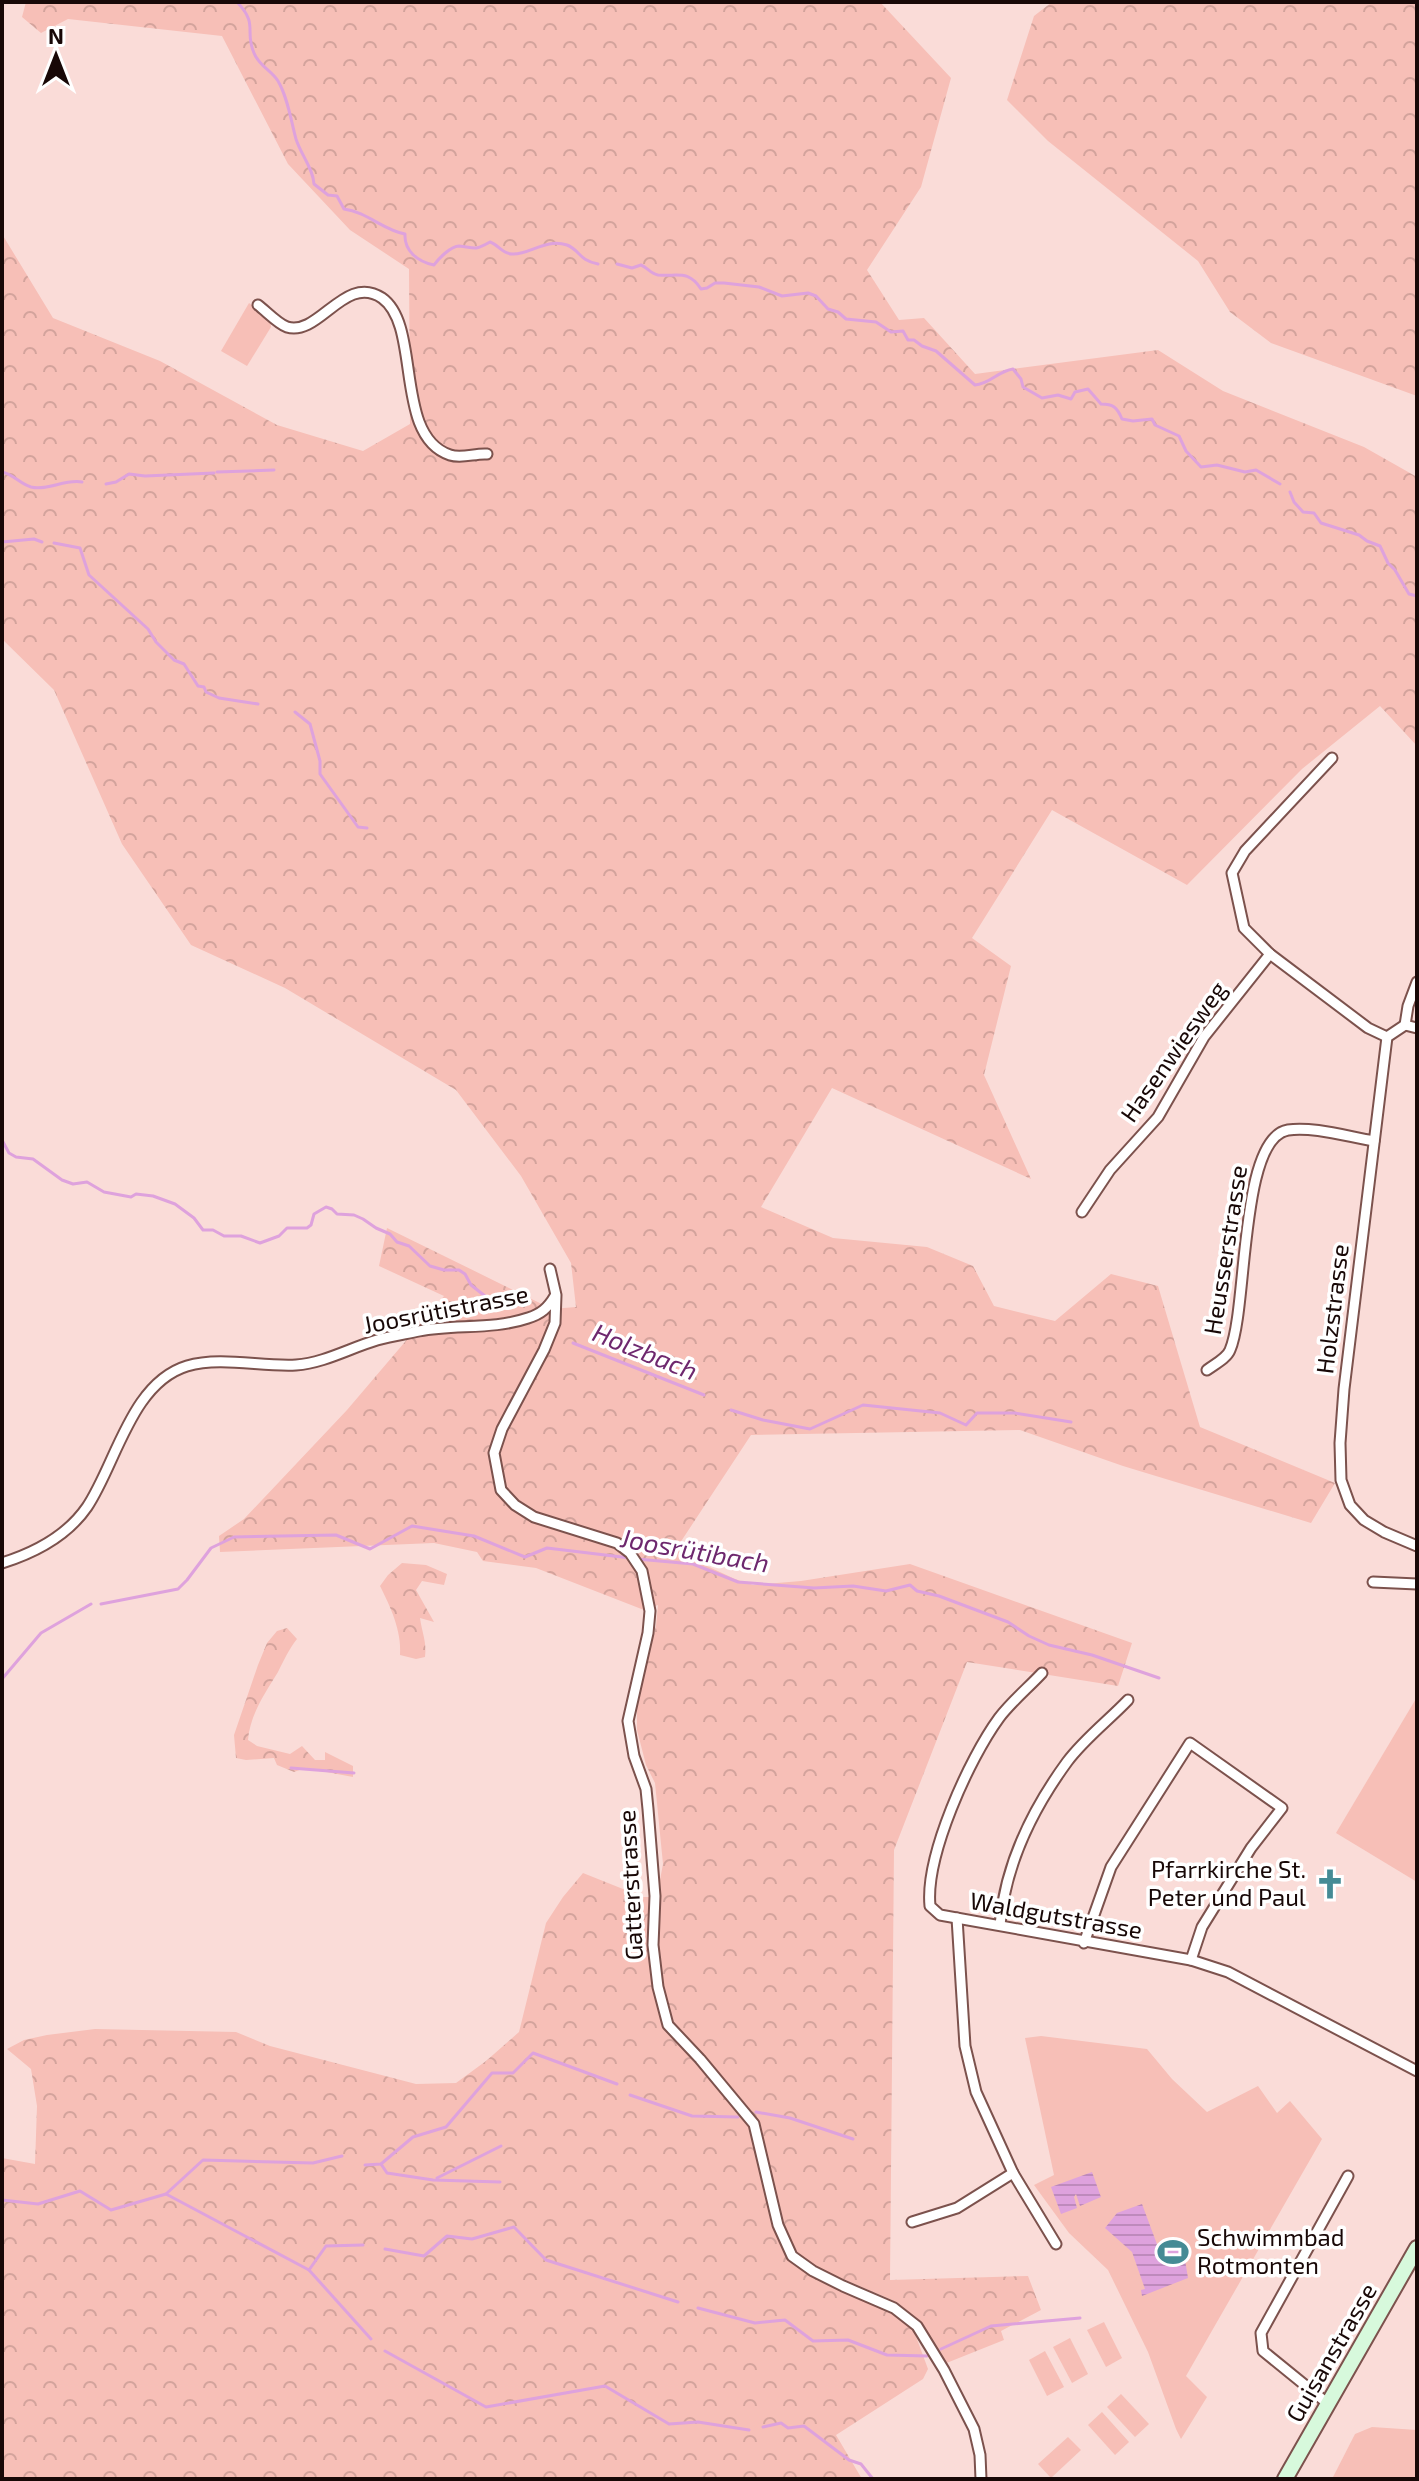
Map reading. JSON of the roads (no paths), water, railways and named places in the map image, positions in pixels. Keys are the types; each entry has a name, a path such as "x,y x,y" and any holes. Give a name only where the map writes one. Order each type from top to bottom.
{"street":[{"path":"258,305 286,327 296,328 318,318 347,297 365,292 379,296 389,304 400,321 413,399 427,438 440,451 454,457 487,454"},
{"path":"1332,758 1245,851 1232,873 1244,928 1270,954 1368,1028 1387,1037 1405,1025 1417,982"},
{"name":"Hasenwiesweg","path":"1082,1212 1110,1170 1158,1117 1204,1037 1270,954"},
{"path":"1405,1025 1417,1028"},
{"name":"Holzstrasse","path":"1387,1037 1344,1389 1341,1480 1350,1505 1364,1520 1417,1546"},
{"name":"Heusserstrasse","path":"1207,1370 1230,1353 1236,1331 1250,1212 1262,1157 1268,1144 1276,1134 1288,1130 1307,1130 1374,1141"},
{"name":"Gatterstrasse","path":"550,1269 556,1295 555,1323 502,1429 494,1453 501,1490 515,1505 534,1517 617,1543 630,1553 642,1571 650,1611 648,1633 628,1721 634,1756 646,1789 655,1896 653,1945 658,1987 668,2025 754,2124 778,2225 792,2256 813,2271 894,2308 917,2326 974,2429 981,2479"},
{"name":"Joosrütistrasse","path":"2,1563 47,1544 68,1528 87,1507 125,1431 157,1383 171,1372 190,1365 211,1363 298,1365 377,1340 424,1330 525,1319 542,1313 556,1295"},
{"path":"1373,1582 1417,1584"},
{"name":"Waldgutstrasse","path":"1042,1673 1001,1716 962,1781 933,1865 928,1889 930,1906 940,1915 1191,1960 1228,1972 1417,2071"},
{"path":"1000,1925 1006,1889 1021,1839 1068,1760 1128,1700"},
{"path":"1084,1943 1111,1867 1190,1743 1282,1808 1251,1848 1202,1927 1191,1960"},
{"path":"957,1918 965,2046 976,2094 1013,2173 1056,2244"},
{"path":"912,2222 957,2208 1013,2173"},
{"path":"1327,2403 1263,2351 1261,2333 1348,2176"},
{"name":"Guisanstrasse","path":"1285,2479 1417,2248"}],"waterway":[{"path":"237,2 248,16 251,45 256,57 275,77 287,102 296,139 314,184 328,195 337,196 344,209 405,234 407,246 413,255 434,265 456,247 475,248 490,242 512,254 559,243 598,264"},
{"path":"617,264 632,268 641,265 658,275 687,276 701,289 724,283 759,287 782,296 808,293 846,319 876,322 891,332 903,331 908,340 936,351 975,385 1013,369 1023,387 1042,398 1058,395 1071,399 1075,392 1088,389 1101,404 1114,407 1122,419 1152,419 1155,425 1179,436 1186,451 1201,467 1217,465 1245,472 1256,470 1280,484"},
{"path":"217,472 274,470"},
{"path":"2,472 37,488 82,482"},
{"path":"106,484 129,474 214,473"},
{"path":"1290,492 1303,512 1314,513 1321,523 1359,535 1380,546 1409,594 1417,596"},
{"path":"2,542 34,539 42,542"},
{"path":"54,543 80,548 89,575 148,629 174,660 184,664 198,686 219,698 258,704"},
{"path":"295,712 310,724 320,761 320,774 358,827 367,828"},
{"name":"Holzbach","path":"2,1140 9,1153 33,1159 62,1180 73,1184 87,1182 104,1192 131,1197 136,1194 153,1196 175,1204 194,1218 203,1230 213,1230 224,1236 241,1236 260,1243 279,1236 287,1228 307,1228 314,1214 326,1207 337,1214 354,1215 390,1234 397,1242 409,1246 430,1266 459,1270 471,1285 499,1307"},
{"name":"Holzbach","path":"573,1343 704,1395"},
{"name":"Holzbach","path":"731,1410 810,1429 863,1405 940,1413 966,1425 977,1413 1015,1413 1071,1422"},
{"name":"Joosrütibach","path":"101,1604 178,1589 211,1548 234,1537 336,1535 370,1549 412,1526 474,1536 525,1557 547,1548 630,1558"},
{"name":"Joosrütibach","path":"637,1559 693,1564 738,1582 814,1588 853,1586 886,1591 910,1585 917,1591 1008,1622 1049,1645 1092,1655 1159,1678"},
{"name":"Joosrütibach","path":"2,1679 41,1633 91,1604"},
{"path":"291,1768 354,1773"},
{"path":"365,2165 381,2164 413,2137 446,2127 492,2073 513,2073 533,2053 617,2084"},
{"path":"630,2095 692,2116 738,2117"},
{"path":"756,2112 790,2118 853,2139"},
{"path":"437,2178 501,2146"},
{"path":"2,2200 38,2204 80,2191 111,2210 166,2194 203,2160 313,2163 342,2156"},
{"path":"381,2164 387,2173 433,2180 500,2182"},
{"path":"166,2194 309,2270 371,2339"},
{"path":"385,2249 424,2256 447,2236 472,2239 514,2227 546,2260 678,2302"},
{"path":"309,2270 326,2246 363,2245"},
{"path":"698,2308 755,2323 785,2320 813,2341 848,2340 887,2355 927,2356"},
{"path":"941,2349 991,2326 1080,2318"},
{"path":"385,2351 486,2407 605,2386 669,2424 698,2422 749,2430"},
{"path":"763,2427 781,2423 788,2428 804,2426 849,2460 861,2464 873,2479"}],"place":[{"name":"Pfarrkirche St. Peter und Paul","path":"1330,1884"},
{"name":"Schwimmbad Rotmonten","path":"1173,2252"}]}
